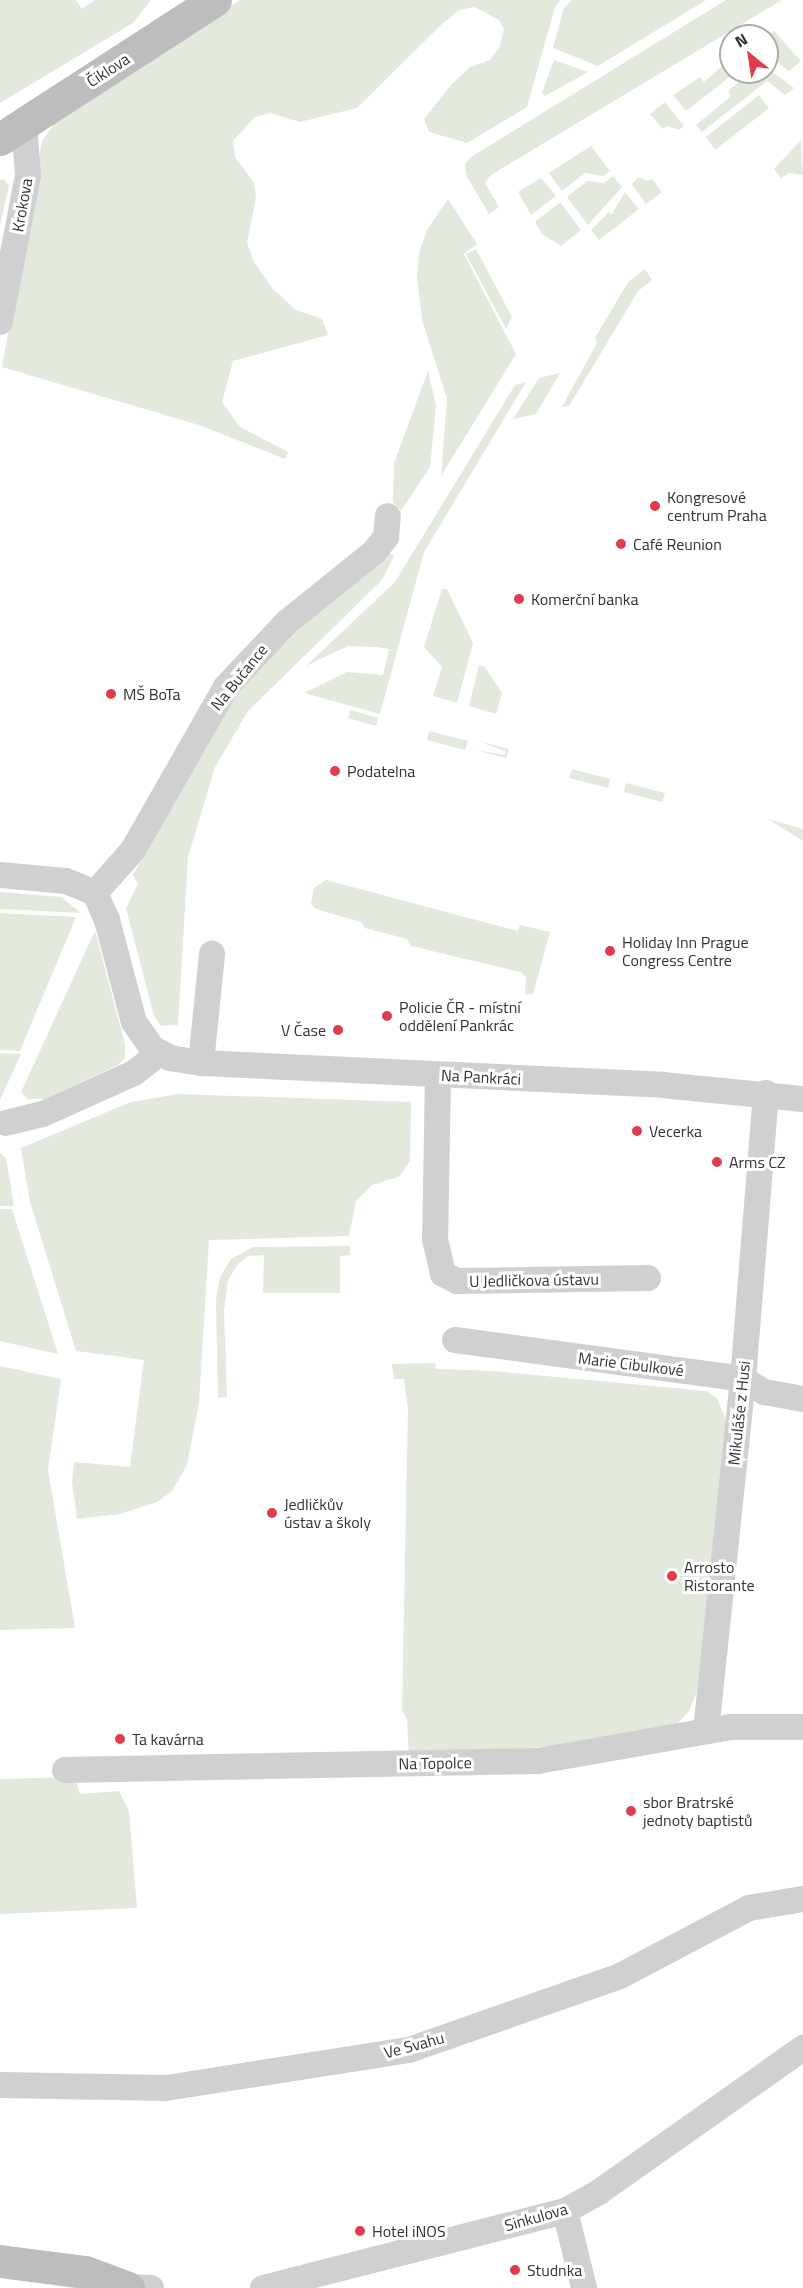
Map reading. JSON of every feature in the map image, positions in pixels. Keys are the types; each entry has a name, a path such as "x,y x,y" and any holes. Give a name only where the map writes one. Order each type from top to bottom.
{"street":[{"name":"Čiklova","path":"12,132 215,0"},
{"name":"Krokova","path":"0,322 28,175 12,132"},
{"name":"Na Bučance","path":"95,893 133,850 226,687 286,623 374,552 386,537 388,516"},
{"path":"0,875 66,881 95,893 107,920 134,1022 145,1041 160,1053 134,1073 43,1114 6,1123"},
{"path":"201,1062 212,954"},
{"name":"Na Pankráci","path":"160,1053 201,1062 766,1094 803,1099"},
{"name":"U Jedličkova ústavu","path":"438,1075 435,1239 443,1274 457,1281 648,1278"},
{"name":"Mikuláše z Husi","path":"706,1731 743,1379 766,1094"},
{"name":"Marie Cibulkové","path":"455,1340 743,1379 764,1392 803,1399"},
{"name":"Na Topolce","path":"64,1770 538,1761 706,1731 803,1727"},
{"name":"Ve Svahu","path":"0,2085 166,2088 410,2050 620,1976 749,1908 803,1899"},
{"name":"Sinkulova","path":"263,2288 565,2211 599,2192 803,2048"},
{"path":"565,2211 584,2288"},
{"path":"0,2261 85,2272 135,2288"}],"shaded area":[{"path":"0,0 76,0 82,9 95,0 151,0 133,23 0,103"},
{"path":"240,0 561,0 555,7 527,107 467,143 429,132 424,119 451,85 470,67 490,60 500,46 504,29 499,20 474,7 459,10 443,23 357,108 300,122 270,113 255,117 233,141 235,157 254,183 256,197 247,243 254,262 273,289 296,310 322,319 328,335 233,361 222,402 240,427 288,452 285,459 199,425 2,367 42,141 57,120"},
{"path":"572,0 706,0 598,66 553,48 564,8"},
{"path":"726,0 782,0 742,24 719,24 719,38 491,175 485,183 499,207 489,214 466,175 465,164 471,157"},
{"path":"779,37 801,61 789,71 779,64"},
{"path":"554,60 588,72 545,96 542,93"},
{"path":"719,69 721,84 686,111 673,95 700,77 704,82"},
{"path":"779,77 794,88 785,95 771,84 779,84"},
{"path":"737,84 763,84 702,132 696,125 730,97 729,90"},
{"path":"759,95 769,108 715,150 706,137"},
{"path":"665,102 684,126 679,130 667,126 663,129 650,114"},
{"path":"801,140 803,175 789,173 781,178 774,169"},
{"path":"591,146 610,171 603,176 585,173 562,191 549,173"},
{"path":"613,176 622,187 588,225 567,197 587,181 604,183"},
{"path":"638,177 648,181 652,179 662,192 646,204 632,184"},
{"path":"541,178 556,196 531,215 518,192"},
{"path":"4,179 9,186 0,225 0,180"},
{"path":"625,192 639,209 599,240 591,230 609,212 612,214"},
{"path":"448,199 477,244 464,254 516,354 441,476 447,399 422,320 417,276 419,253 427,230"},
{"path":"560,202 581,230 561,246 542,234 535,222"},
{"path":"476,249 512,317 506,329 466,254"},
{"path":"645,269 652,280 638,291 569,406 562,407 597,343 595,338 628,282"},
{"path":"428,371 436,405 430,467 401,511 393,502 394,463"},
{"path":"560,373 536,414 513,419 539,378"},
{"path":"526,382 424,552 380,714 304,693 347,672 383,675 389,649 377,647 348,646 306,666 395,582 515,385"},
{"path":"388,553 394,556 382,580 248,711 215,767 188,857 178,1025 161,1026 154,1016 126,908 138,884 133,875 236,695 305,622"},
{"path":"442,589 447,589 473,643 457,703 433,696 442,667 424,647"},
{"path":"479,665 485,667 502,693 496,714 469,706"},
{"path":"351,710 378,718 376,726 348,718"},
{"path":"429,731 468,741 465,750 427,740"},
{"path":"478,741 509,749 506,758 476,750 505,755 505,751"},
{"path":"572,769 610,779 608,788 569,778"},
{"path":"626,783 665,793 662,802 624,792"},
{"path":"768,819 803,829 803,841"},
{"path":"326,880 518,931 520,925 550,932 533,994 525,994 526,977 520,972 411,946 407,939 365,928 361,922 316,909 311,904 314,888"},
{"path":"0,892 61,897 81,913 0,909"},
{"path":"0,913 76,917 20,1051 0,1050"},
{"path":"95,931 125,1044 125,1058 118,1065 45,1099 28,1099 21,1092"},
{"path":"0,1053 21,1054 0,1100"},
{"path":"178,1094 411,1102 410,1161 399,1177 372,1185 356,1201 349,1236 209,1240 199,1403 187,1465 172,1491 157,1502 120,1514 77,1519 72,1482 74,1462 130,1467 144,1360 76,1351 30,1202 21,1148 131,1102"},
{"path":"0,1153 6,1158 14,1206 0,1206"},
{"path":"0,1209 12,1209 58,1354 0,1341"},
{"path":"350,1246 350,1255 340,1256 340,1293 263,1293 264,1255 248,1256 238,1264 228,1280 224,1311 227,1397 218,1398 216,1300 220,1277 231,1259 253,1247"},
{"path":"435,1363 436,1369 493,1371 706,1391 717,1398 727,1422 702,1679 689,1711 677,1724 567,1745 409,1758 407,1720 402,1710 408,1410 404,1379 394,1379 392,1364"},
{"path":"0,1366 61,1379 48,1470 75,1628 0,1630"},
{"path":"75,1777 80,1794 119,1791 129,1811 137,1908 0,1914 0,1779"}],"place":[{"name":"Kongresové centrum Praha","path":"655,506"},
{"name":"Café Reunion","path":"621,544"},
{"name":"Komerční banka","path":"519,599"},
{"name":"MŠ BoTa","path":"111,694"},
{"name":"Podatelna","path":"335,771"},
{"name":"Holiday Inn Prague Congress Centre","path":"610,951"},
{"name":"Policie ČR - místní oddělení Pankrác","path":"387,1016"},
{"name":"V Čase","path":"338,1030"},
{"name":"Vecerka","path":"637,1131"},
{"name":"Arms CZ","path":"717,1162"},
{"name":"Jedličkův ústav a školy","path":"272,1513"},
{"name":"Arrosto Ristorante","path":"672,1576"},
{"name":"Ta kavárna","path":"120,1739"},
{"name":"sbor Bratrské jednoty baptistů","path":"631,1811"},
{"name":"Hotel iNOS","path":"360,2231"},
{"name":"Studnka","path":"515,2270"}]}
